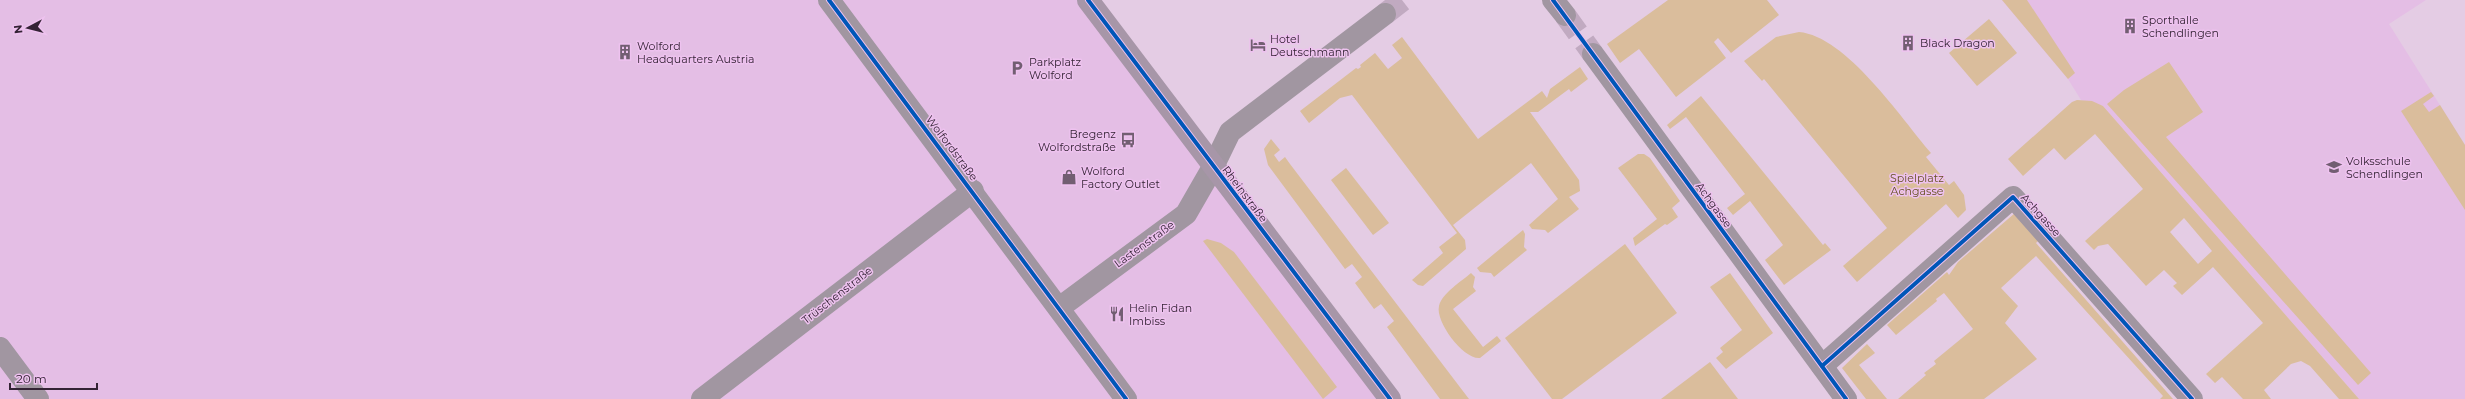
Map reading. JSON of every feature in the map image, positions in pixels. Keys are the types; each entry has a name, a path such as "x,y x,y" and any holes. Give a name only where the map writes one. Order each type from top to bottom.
{"main road":[{"name":"Rheinstraße","path":"1088,0 1390,399"}],"street":[{"name":"Wolfordstraße","path":"829,0 1059,308"},
{"name":"Rheinstraße","path":"1213,167 1230,132 1381,16"},
{"name":"Achgasse","path":"1593,54 1846,399"},
{"name":"Lastenstraße","path":"1059,308 1186,214 1213,167"},
{"name":"Trüschenstraße","path":"702,399 973,191"},
{"name":"Achgasse","path":"1822,366 2013,197 2192,399"},
{"path":"1059,308 1126,399"},
{"path":"0,348 38,399"}],"shaded area":[{"path":"0,0 1088,0 1390,399 0,399"},
{"path":"2002,0 2426,0 2389,24 2465,145 2465,399 2359,399 2103,106 2081,100 2068,79"}],"green space":[{"path":"1668,0 1767,0 1779,15 1731,53 1718,38 1714,42 1726,58 1676,97 1639,49 1620,63 1607,44"},
{"path":"2002,0 2027,0 2075,73 2068,79"},
{"path":"1989,19 2017,53 1977,86 1949,53"},
{"name":"Spielplatz Achgasse","path":"1799,32 1817,37 1835,48 1854,63 1888,100 1931,153 1926,157 1949,185 1954,181 1964,195 1966,210 1958,218 1946,204 1857,282 1843,266 1887,228 1764,79 1762,81 1744,61 1776,37"},
{"path":"1402,37 1478,139 1542,91 1547,98 1550,89 1580,67 1588,79 1571,92 1569,89 1538,112 1530,112 1579,180 1580,191 1569,197 1579,209 1548,233 1545,230 1532,229 1529,225 1558,199 1531,163 1453,225 1465,240 1466,249 1423,286 1418,285 1412,280 1443,253 1439,247 1457,233 1352,95 1340,98 1309,123 1300,111 1356,68 1358,69 1361,67 1360,65 1375,53 1388,69 1402,58 1392,45"},
{"path":"2169,62 2203,112 2166,137 2371,373 2358,385 2107,104 2124,90"},
{"path":"2431,92 2434,96 2423,104 2429,112 2440,105 2465,145 2465,210 2401,111"},
{"path":"1701,96 1823,245 1825,243 1831,250 1784,285 1765,260 1783,245 1750,201 1733,215 1727,208 1745,194 1686,117 1670,129 1667,125"},
{"path":"2077,100 2092,101 2103,106 2359,399 2339,399 2310,366 2301,361 2291,364 2264,390 2271,399 2243,399 2222,377 2215,383 2206,374 2263,323 2213,267 2182,295 2173,286 2177,283 2164,270 2146,286 2108,244 2098,246 2094,250 2085,241 2143,189 2095,134 2065,160 2054,148 2023,176 2008,159 2072,102","holes":["2184,218 2212,251 2198,264 2170,232"]},
{"path":"1271,139 1280,150 1274,155 1279,162 1285,157 1469,399 1440,399 1387,327 1394,321 1381,304 1374,309 1355,283 1362,277 1352,264 1345,269 1268,165 1264,149"},
{"path":"1638,154 1644,154 1650,158 1680,201 1672,208 1678,217 1667,225 1665,224 1635,246 1633,238 1657,219 1618,168"},
{"path":"1346,168 1389,223 1373,235 1331,180"},
{"path":"2015,213 2042,237 2036,243 2173,399 2160,399 2163,396 2036,256 2001,288 2018,306 2005,323 2037,359 1984,399 1898,399 1926,375 1924,373 1936,364 1934,361 1973,329 1944,293 1936,299 1937,301 1896,335 1887,325 1947,272 1949,275 1958,262"},
{"path":"1523,230 1525,234 1524,247 1527,250 1494,277 1491,273 1480,272 1477,268"},
{"path":"1207,239 1221,243 1234,252 1337,387 1323,399 1203,241"},
{"path":"1625,244 1677,313 1562,399 1552,399 1505,338"},
{"path":"1471,273 1475,277 1473,287 1476,291 1453,309 1483,347 1497,336 1501,341 1480,358 1473,357 1459,347 1446,330 1439,313 1439,306 1444,296"},
{"path":"1730,273 1773,333 1726,369 1716,358 1723,352 1720,348 1742,330 1710,287"},
{"path":"1867,344 1875,353 1859,365 1887,399 1866,399 1842,368"},
{"path":"1710,362 1738,399 1661,399"}],"tunnel":[{"path":"1385,14 1403,0"},
{"path":"1565,15 1593,54"}],"cycle path":[{"path":"829,0 1126,399"},
{"path":"1088,0 1390,399"},
{"path":"1553,0 1846,399"},
{"path":"1822,366 2013,197 2192,399"}],"place":[{"name":"Sporthalle Schendlingen","path":"2130,26"},
{"name":"Black Dragon","path":"1908,43"},
{"name":"Hotel Deutschmann","path":"1258,45"},
{"name":"Wolford Headquarters Austria","path":"625,52"},
{"name":"Parkplatz Wolford","path":"1017,68"},
{"name":"Bregenz Wolfordstraße","path":"1128,140"},
{"name":"Volksschule Schendlingen","path":"2334,167"},
{"name":"Wolford Factory Outlet","path":"1069,177"},
{"name":"Helin Fidan Imbiss","path":"1117,314"}]}
